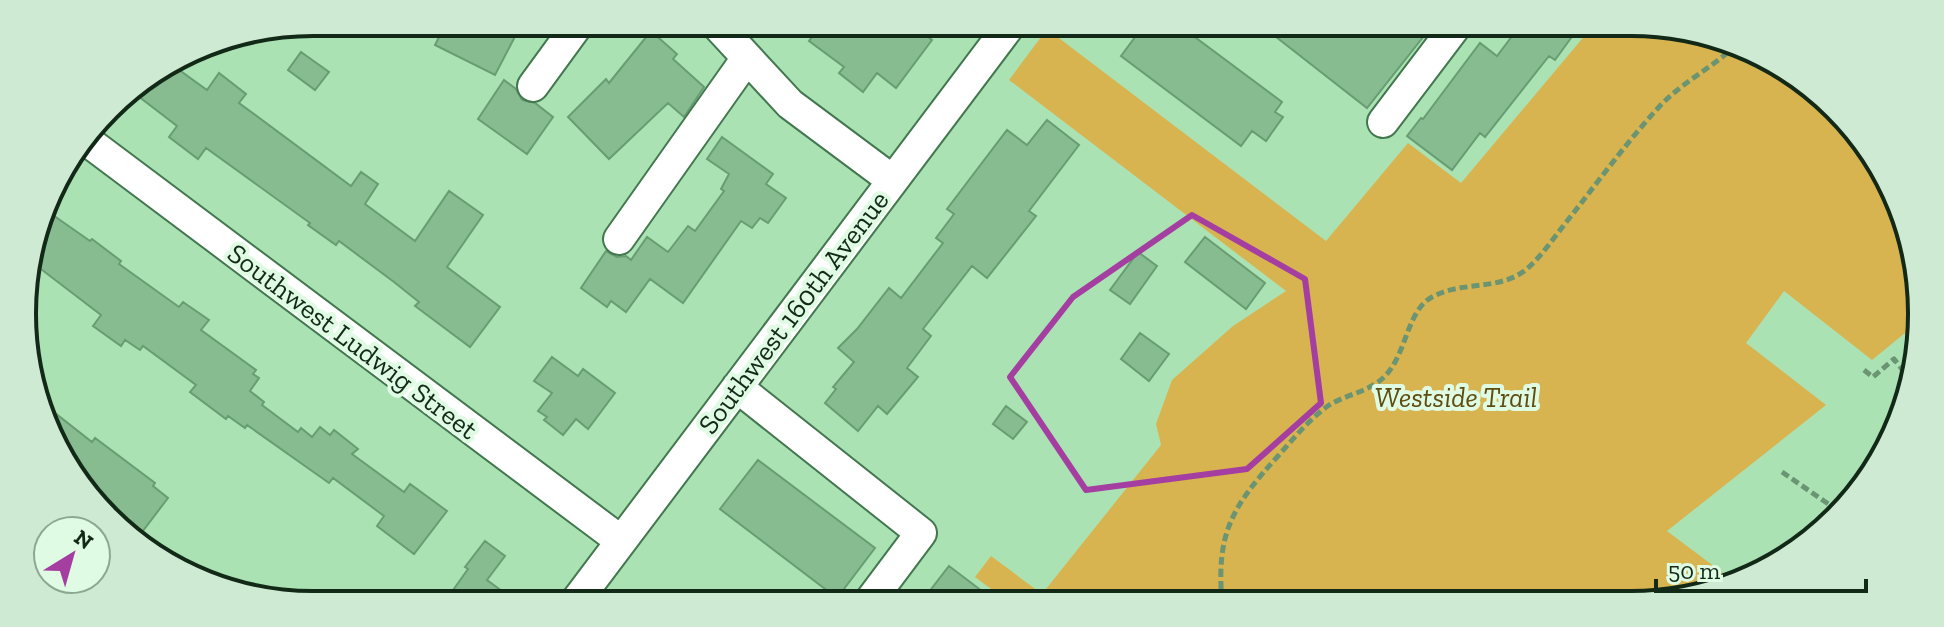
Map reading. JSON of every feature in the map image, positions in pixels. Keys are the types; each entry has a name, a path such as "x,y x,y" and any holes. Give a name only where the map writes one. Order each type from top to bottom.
{"street":[{"name":"Southwest 160th Avenue","path":"584,591 1001,36"},
{"path":"1383,122 1448,36"},
{"path":"533,86 569,37"},
{"path":"728,37 790,104 892,180"},
{"path":"619,239 747,58"},
{"name":"Southwest Ludwig Street","path":"93,145 621,541"},
{"path":"737,387 921,533 878,591"}],"path":[{"path":"1222,591 1221,562 1225,533 1232,515 1250,488 1310,420 1337,400 1382,379 1401,355 1413,321 1426,301 1454,289 1500,283 1532,265 1658,107 1688,79 1727,54"},
{"path":"1864,370 1873,377 1894,359 1902,370"},
{"path":"1782,472 1830,505"}],"highlighted area":[{"path":"1192,215 1305,279 1321,403 1247,469 1086,490 1010,377 1073,297"}],"green space":[{"name":"Westside Trail","path":"1041,36 1057,36 1326,241 1408,143 1461,183 1584,36 1649,37 1702,45 1737,57 1799,93 1827,117 1861,159 1887,207 1899,242 1907,295 1907,331 1872,360 1784,291 1746,343 1826,405 1667,531 1725,574 1702,582 1667,589 1630,591 1044,591 1161,445 1156,424 1172,380 1233,326 1286,291 1009,80"},
{"name":"Westside Trail","path":"991,556 1038,591 994,591 975,577"}],"building":[{"path":"1136,36 1194,36 1282,102 1275,112 1283,117 1266,141 1252,131 1241,146 1121,56"},
{"path":"1275,36 1424,36 1367,108"},
{"path":"1512,36 1572,36 1555,60 1549,56 1485,137 1480,133 1452,170 1407,136 1480,43 1497,56"},
{"path":"439,37 515,37 495,75 435,45"},
{"path":"646,37 657,37 677,54 673,59 704,87 684,117 668,103 609,159 568,117 606,79 609,83"},
{"path":"812,37 927,37 932,40 896,88 877,73 863,92 839,73 844,67 809,41"},
{"path":"301,52 329,72 315,90 288,70"},
{"path":"180,70 207,90 219,73 246,94 239,103 351,186 361,172 378,184 365,204 415,241 449,191 483,215 447,267 500,307 470,347 415,306 419,302 394,282 339,241 336,245 206,148 198,159 169,137 177,126 140,98"},
{"path":"504,80 516,89 522,100 535,103 553,117 527,154 478,119"},
{"path":"1047,120 1079,145 1029,211 1036,216 987,278 972,266 923,329 931,336 907,368 918,377 887,414 878,406 858,431 825,403 836,389 833,387 854,362 838,348 889,288 901,298 943,243 936,238 954,214 947,209 1007,130 1027,145"},
{"path":"722,137 773,174 766,184 786,198 768,223 760,218 752,228 741,221 683,303 650,279 626,312 611,301 607,307 581,288 606,251 631,260 647,237 668,252 688,226 695,231 724,191 721,189 729,174 707,159"},
{"path":"54,216 90,241 92,239 121,261 119,264 179,307 183,302 209,320 201,330 256,370 253,374 259,378 250,391 264,402 262,405 298,432 301,428 312,437 320,427 330,435 334,430 358,449 352,454 404,492 410,484 447,511 414,554 377,526 384,516 333,478 329,483 247,425 245,428 228,416 226,419 190,392 196,385 143,346 140,350 125,340 121,346 93,326 101,315 40,268"},
{"path":"1205,237 1265,283 1246,309 1185,262"},
{"path":"1138,252 1157,266 1130,304 1110,290"},
{"path":"1140,333 1169,354 1149,381 1121,359"},
{"path":"552,357 578,376 583,369 615,393 588,429 576,419 563,435 538,411 552,393 534,381"},
{"path":"1006,406 1027,422 1013,439 993,424"},
{"path":"54,412 92,442 95,438 155,483 153,486 168,498 142,532 117,510 93,482 73,452"},
{"path":"758,460 875,548 842,591 828,591 720,509"},
{"path":"485,541 505,556 487,580 502,591 452,591 468,569 465,567"},
{"path":"949,566 982,591 930,591"}]}
